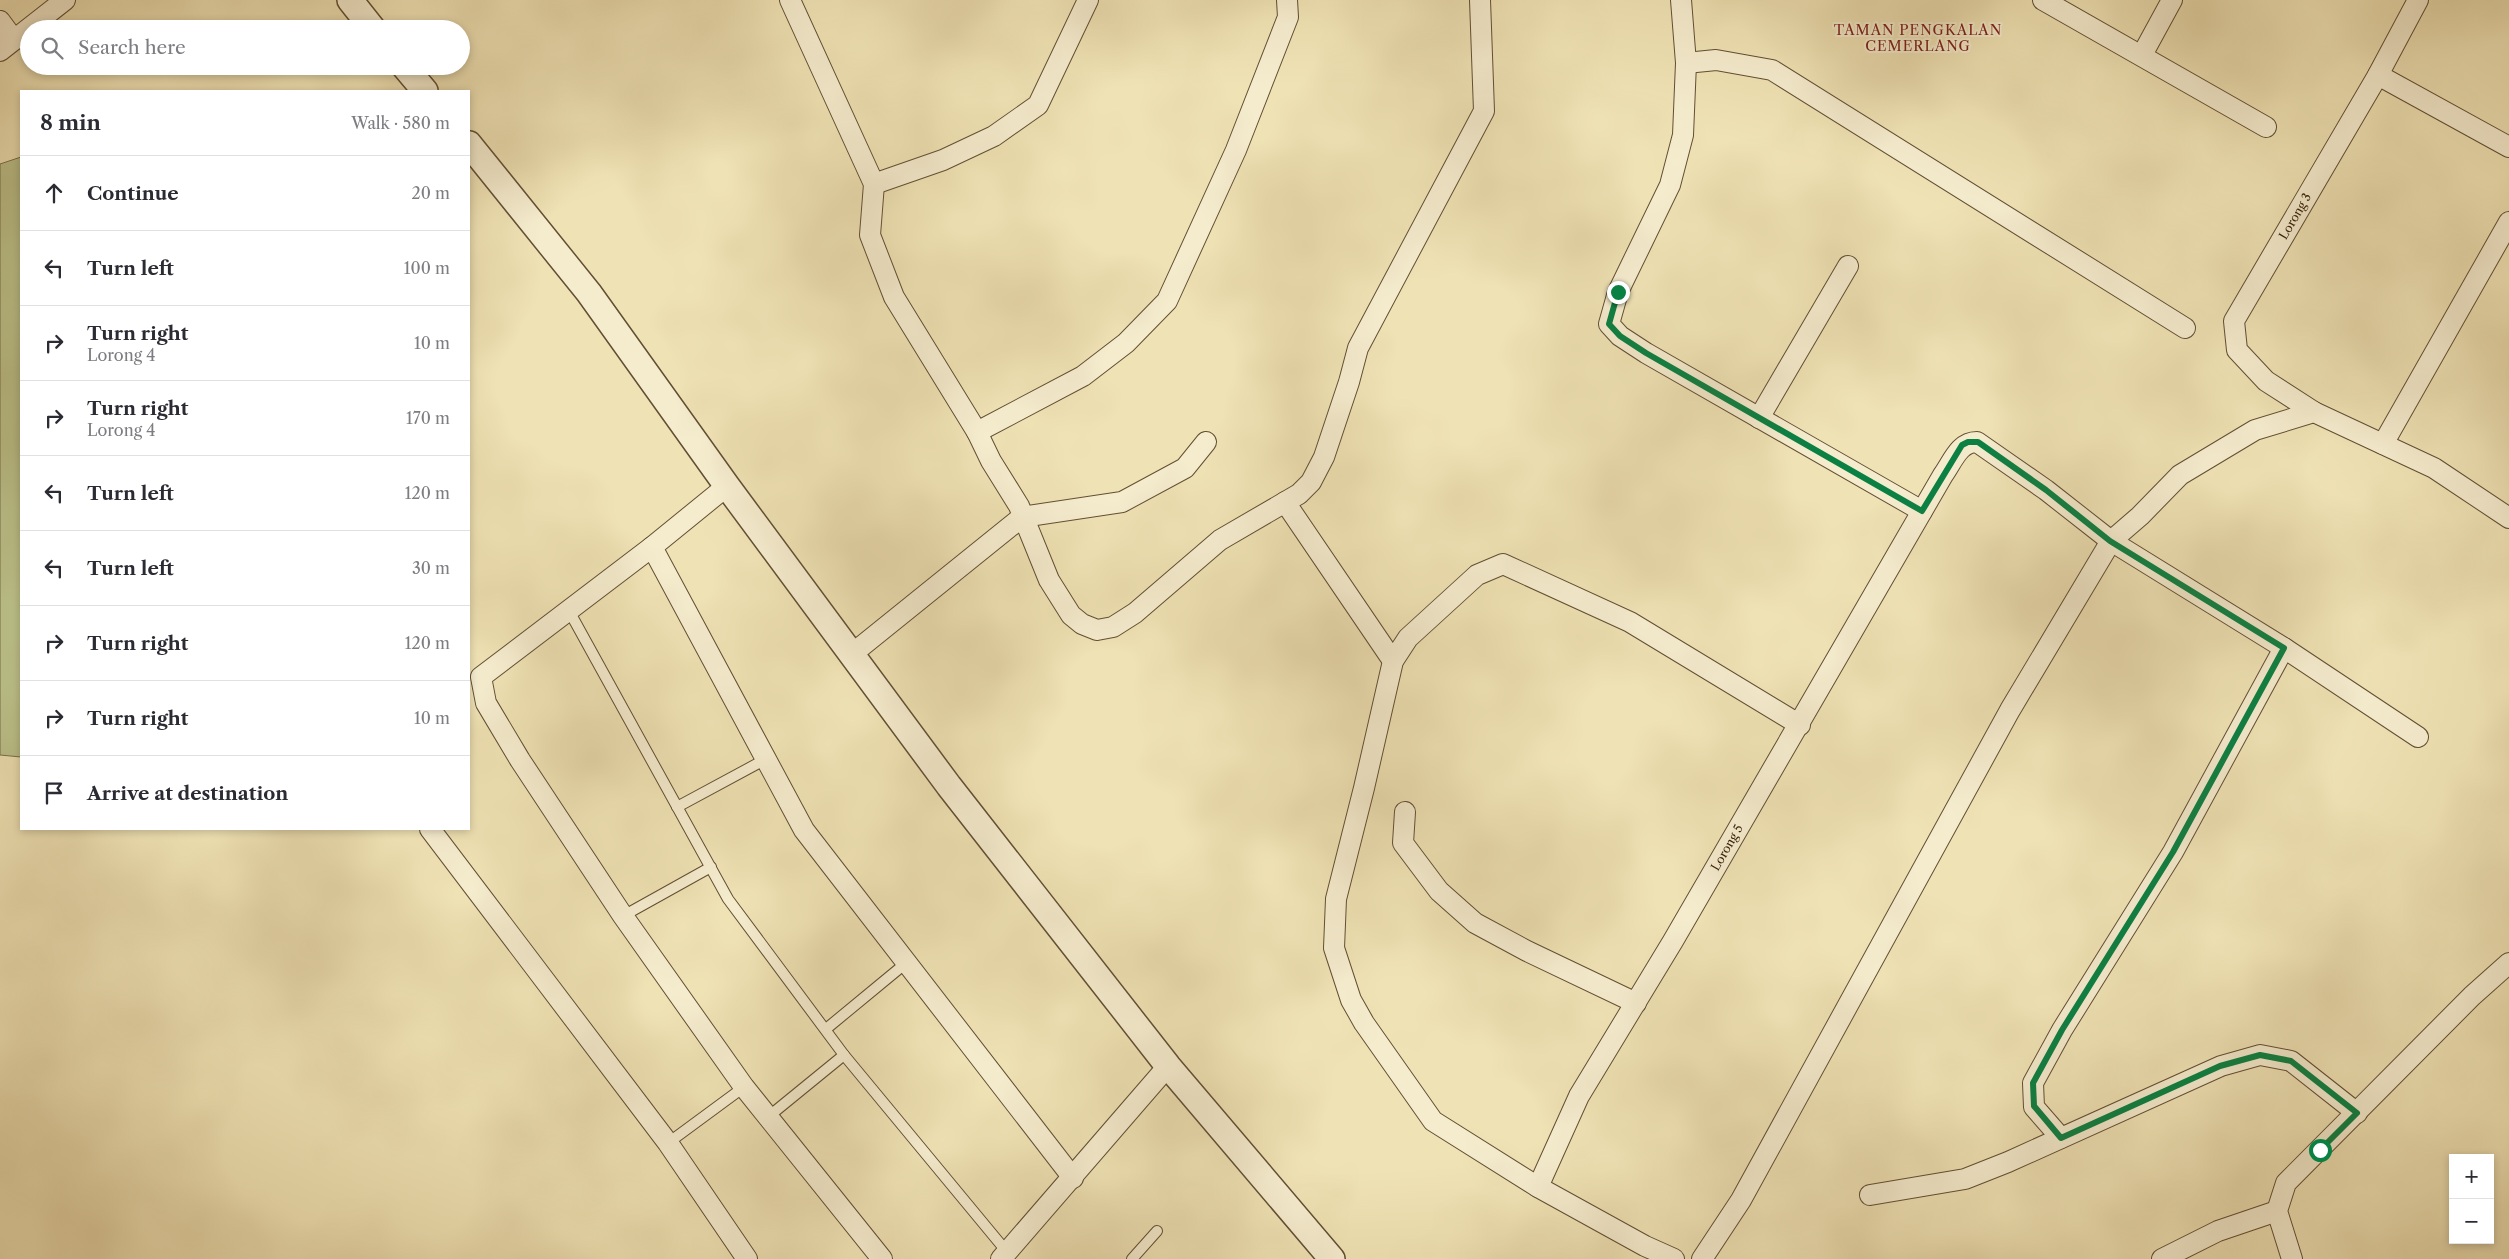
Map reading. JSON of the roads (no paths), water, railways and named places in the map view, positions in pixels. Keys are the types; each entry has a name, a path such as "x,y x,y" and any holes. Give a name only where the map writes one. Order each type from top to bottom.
{"street":[{"path":"39,20 65,0"},
{"path":"350,0 366,20"},
{"path":"790,0 874,184 870,235 894,298 977,432 1022,517 1049,580 1071,615 1082,624 1098,630 1113,627 1136,612 1220,540 1299,494 1316,474 1324,457 1343,401 1358,348 1484,111 1480,0"},
{"path":"874,184 943,160 994,136 1038,105 1088,0"},
{"path":"977,432 1083,376 1126,343 1167,301 1236,150 1288,17 1287,0"},
{"path":"1681,0 1686,63 1683,135 1670,185 1618,292 1609,324 1620,336 1646,353 1922,511"},
{"path":"2043,0 2266,127"},
{"path":"2142,55 2172,0"},
{"name":"Lorong 3","path":"2418,0 2378,75 2234,321 2237,350 2266,381 2314,412 2434,468 2509,518"},
{"path":"0,22 7,45 20,35"},
{"path":"1686,63 1716,60 1772,70 2185,328"},
{"path":"412,75 424,90"},
{"path":"2378,75 2509,147"},
{"path":"470,145 589,293 727,486 949,786 1168,1066 1332,1259"},
{"path":"2383,444 2509,222"},
{"path":"1760,418 1848,266"},
{"path":"1702,1259 1741,1200 2010,710 2110,541 2140,516 2180,475 2254,430 2314,412"},
{"path":"852,654 1022,517 1122,502 1185,468 1206,442"},
{"name":"Lorong 5","path":"1538,1187 1579,1096 1800,725 1922,511 1962,445 1968,442 1978,442 2046,490 2110,541 2284,648 2418,738"},
{"path":"727,486 652,547 568,609 475,682 520,760 623,916 744,1086 882,1259"},
{"path":"1285,502 1393,660"},
{"path":"652,547 804,830 1073,1178"},
{"path":"1674,1259 1645,1246 1538,1187 1433,1121 1350,1000 1334,948 1336,899 1393,660 1408,638 1477,575 1502,564 1630,622 1800,725"},
{"path":"2061,1138 2034,1106 2033,1083 2062,1030 2173,852 2284,648"},
{"path":"1405,812 1403,843 1439,891 1475,923 1527,951 1636,1003"},
{"path":"431,830 668,1143 747,1259"},
{"path":"2292,1259 2277,1211 2286,1183 2472,996 2509,963"},
{"path":"1870,1195 1965,1179 2220,1066 2260,1055 2291,1061 2357,1113"},
{"path":"1004,1256 1168,1066"},
{"path":"2162,1259 2218,1231 2277,1211"}],"lane":[{"path":"568,609 728,899 844,1055 1004,1256"},
{"path":"677,807 766,759"},
{"path":"623,916 711,867"},
{"path":"826,1029 906,963"},
{"path":"768,1117 844,1055"},
{"path":"668,1143 744,1086"},
{"path":"1132,1259 1157,1231"}],"district":[{"name":"TAMAN PENGKALAN CEMERLANG","path":"1918,38"}]}
